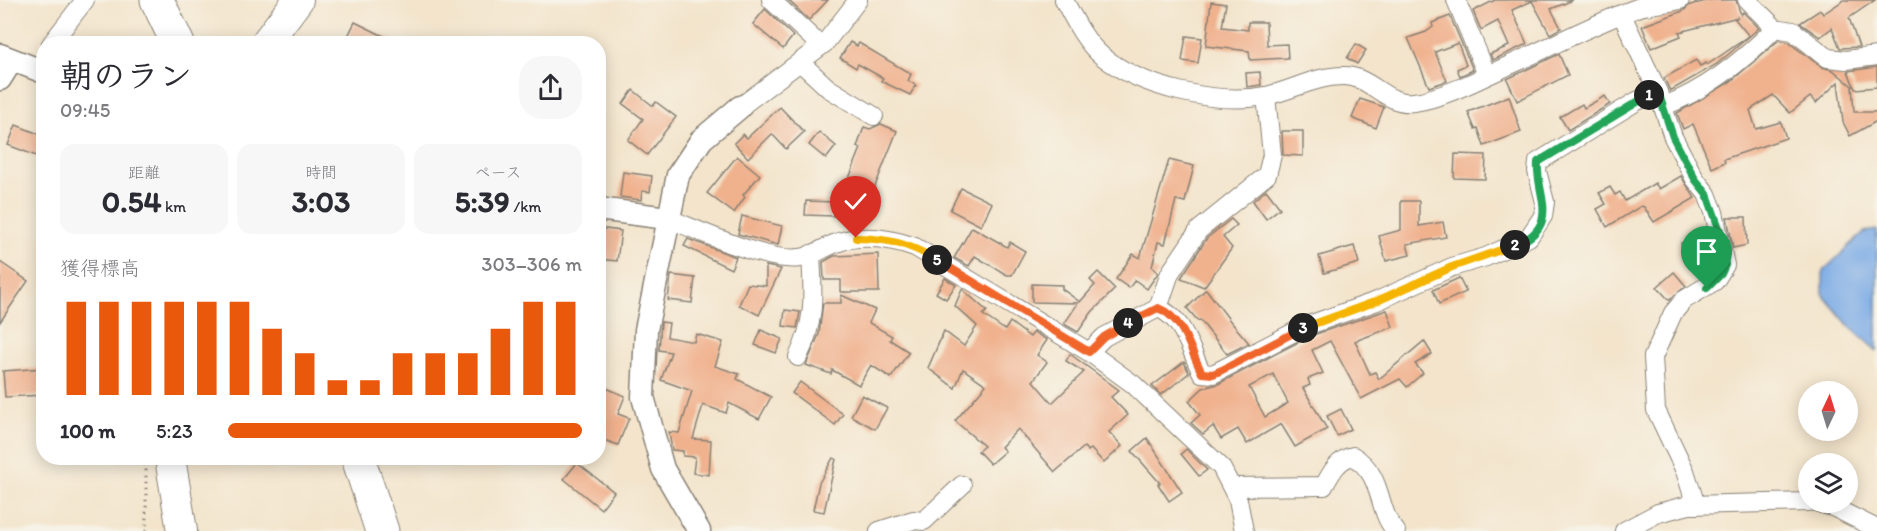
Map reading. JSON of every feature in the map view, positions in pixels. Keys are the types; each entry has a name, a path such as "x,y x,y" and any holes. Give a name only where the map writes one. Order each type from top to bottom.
{"highway":[{"path":"157,0 174,36"},
{"path":"172,0 188,36"},
{"path":"271,36 298,0"},
{"path":"171,465 182,531"},
{"path":"344,465 366,531"},
{"path":"360,465 382,531"}],"street":[{"path":"57,36 84,0"},
{"path":"771,0 820,46"},
{"path":"699,531 663,469 643,397 646,330 678,175 702,139 820,46 858,0"},
{"path":"1064,0 1083,33 1102,56 1159,87 1185,93 1232,97 1266,96 1325,76 1350,76 1368,83 1393,100 1414,102 1487,75 1624,9 1680,0"},
{"path":"1456,0 1487,75"},
{"path":"1747,0 1774,28 1793,32 1828,58 1846,60 1877,56"},
{"path":"1624,9 1661,99 1673,137 1695,179 1707,194 1714,212 1725,265 1715,281 1684,300 1673,313 1653,357 1656,410 1685,471 1696,505"},
{"path":"1158,308 1173,315 1179,323 1202,373 1213,374 1306,326 1377,301 1452,267 1519,243 1529,237 1543,216 1545,202 1537,171 1538,162 1637,100 1661,99 1703,87 1759,45 1774,28"},
{"path":"800,62 828,88 874,116"},
{"path":"4,65 36,67"},
{"path":"1089,352 1104,337 1158,308 1170,273 1198,230 1267,175 1272,155 1266,96"},
{"path":"606,210 668,218 773,256 799,258 846,239 856,238 886,239 915,247 1089,352 1133,384 1221,467 1233,487 1244,520 1244,531"},
{"path":"798,357 809,334 814,304 811,254"},
{"path":"1233,487 1324,486 1338,464 1345,458 1353,456 1359,460 1378,486 1384,509 1396,531"},
{"path":"879,531 913,520 924,521 962,485"},
{"path":"1624,531 1658,513 1696,505 1798,502"},
{"path":"1845,513 1877,529"}],"path":[{"path":"143,465 146,531"}],"water":[{"path":"1877,230 1877,351 1850,327 1823,295 1823,271 1864,232"}],"building":[{"path":"788,0 828,0 809,20"},
{"path":"1495,0 1573,0 1551,9 1561,28 1550,34 1532,1 1512,10 1527,44 1493,60 1490,54 1509,46 1498,21 1481,30 1473,11"},
{"path":"1710,0 1736,0 1741,15 1743,12 1759,28 1717,64 1670,91 1664,78 1696,60 1700,66 1706,63 1707,65 1749,36 1735,19 1738,17 1679,32 1681,36 1651,48 1642,26 1683,11 1690,5"},
{"path":"1844,0 1875,0 1849,18 1859,47 1840,48 1832,28 1820,37 1800,23 1820,10 1823,14"},
{"path":"1211,2 1226,4 1222,27 1248,30 1248,22 1266,22 1267,45 1287,44 1288,58 1250,60 1249,51 1206,46"},
{"path":"765,9 793,36 783,49 753,24"},
{"path":"1450,16 1473,70 1460,76 1457,69 1466,65 1458,43 1435,52 1447,81 1429,87 1408,38 1426,32 1433,27 1432,23"},
{"path":"355,22 384,36 348,36"},
{"path":"1186,36 1202,38 1198,63 1182,61"},
{"path":"1779,40 1788,42 1822,67 1833,70 1852,86 1854,112 1877,112 1877,121 1850,136 1843,122 1838,82 1816,103 1810,97 1790,113 1773,95 1750,110 1756,129 1781,122 1786,138 1724,159 1725,162 1712,168 1693,124 1683,129 1677,113 1730,82"},
{"path":"850,42 857,46 859,43 911,74 908,81 916,85 910,95 881,81 883,78 858,64 856,68 840,58"},
{"path":"1356,44 1366,50 1357,64 1347,58"},
{"path":"1559,54 1568,75 1517,101 1507,79"},
{"path":"1877,67 1877,87 1855,89 1848,71"},
{"path":"1260,72 1261,85 1247,87 1246,73"},
{"path":"633,90 653,106 656,102 676,117 647,155 628,140 643,119 623,104"},
{"path":"1509,96 1521,132 1484,146 1478,128 1475,129 1468,112"},
{"path":"1605,96 1610,104 1568,130 1560,117 1582,104 1584,108"},
{"path":"1360,99 1384,107 1376,128 1352,118"},
{"path":"780,107 804,132 786,149 772,134 748,158 734,143 743,134 747,138"},
{"path":"881,124 897,131 874,189 867,186 858,202 840,192 848,181 861,148 857,147 864,127 870,129"},
{"path":"16,125 36,133 36,156 8,145"},
{"path":"1282,131 1303,131 1303,156 1283,155"},
{"path":"819,132 836,146 826,159 809,145"},
{"path":"1455,154 1486,155 1485,179 1454,178"},
{"path":"737,156 760,175 743,195 745,197 734,213 707,193"},
{"path":"1169,160 1194,166 1185,202 1176,200 1165,244 1158,242 1152,267 1158,273 1147,289 1135,280 1129,288 1116,279 1133,254 1140,258"},
{"path":"623,172 652,176 650,192 642,191 641,200 620,197"},
{"path":"1681,176 1695,198 1654,222 1641,206 1607,227 1597,209 1606,204 1599,193 1610,187 1615,195 1620,192 1625,201 1655,183 1659,189"},
{"path":"961,188 992,203 981,226 950,210"},
{"path":"1266,190 1280,208 1266,219 1253,201"},
{"path":"806,201 835,202 834,216 805,215"},
{"path":"1401,201 1419,201 1419,226 1443,222 1446,237 1407,244 1410,255 1386,261 1379,236 1401,230"},
{"path":"742,216 782,226 778,245 738,234"},
{"path":"1727,217 1746,217 1747,245 1733,248"},
{"path":"1231,219 1237,225 1223,237 1232,248 1204,287 1181,278 1207,238"},
{"path":"972,227 1007,247 1010,242 1025,251 1012,275 1007,275 975,256 969,266 954,258"},
{"path":"606,229 621,231 617,261 606,260"},
{"path":"1708,237 1711,252 1684,257 1681,243"},
{"path":"688,239 736,257 731,269 684,246"},
{"path":"1354,246 1359,263 1324,273 1319,256"},
{"path":"878,254 879,292 841,292 841,280 824,280 823,262 834,256"},
{"path":"0,262 28,281 0,322"},
{"path":"766,266 781,269 759,315 739,305 748,284 766,286"},
{"path":"1098,272 1115,289 1092,312 1078,332 1064,324 1078,303 1032,302 1032,284 1062,285 1062,289 1080,302 1095,285 1090,280"},
{"path":"1674,272 1686,286 1669,300 1657,287"},
{"path":"671,275 695,278 692,303 668,300"},
{"path":"945,278 956,285 946,299 936,293"},
{"path":"1459,278 1466,292 1439,304 1433,290"},
{"path":"962,289 987,311 983,315 1005,330 1010,322 1030,337 1034,332 1047,340 1037,355 1047,362 1033,381 1052,403 1084,372 1066,361 1070,354 1119,390 1111,397 1128,415 1109,432 1122,446 1104,463 1091,449 1088,451 1084,447 1055,472 1018,429 1001,447 1005,451 990,464 978,451 984,446 955,421 986,385 963,369 955,388 928,368 944,331 964,346 977,326 955,306"},
{"path":"1206,289 1249,343 1227,354 1200,320 1198,321 1187,308"},
{"path":"841,295 875,310 869,323 892,336 890,340 909,352 891,378 871,365 859,385 832,370 831,374 806,365 819,334 823,303 841,303"},
{"path":"785,310 800,312 797,328 783,326"},
{"path":"1387,310 1393,327 1355,341 1370,374 1375,372 1379,379 1424,341 1432,354 1415,364 1423,373 1407,387 1400,379 1361,399 1330,341 1312,350 1323,373 1308,379 1310,385 1303,388 1327,429 1295,447 1281,424 1247,444 1238,429 1221,439 1213,426 1203,434 1191,423 1200,415 1189,401 1203,388 1218,384 1310,336","holes":["1273,374 1288,403 1265,417 1249,387"]},
{"path":"661,322 669,323 667,337 694,342 696,334 723,342 715,366 739,374 737,379 771,397 759,419 729,403 726,413 703,405 693,439 711,440 709,475 693,473 695,457 683,456 683,451 672,450 669,432 679,433 692,391 661,380 671,352 659,350"},
{"path":"761,330 782,339 776,353 755,345"},
{"path":"1184,362 1189,373 1161,395 1152,386"},
{"path":"36,369 36,395 5,397 3,371"},
{"path":"800,382 843,414 835,425 792,393"},
{"path":"606,388 625,396 618,414 629,418 618,445 606,441"},
{"path":"862,395 887,408 875,429 851,416"},
{"path":"1341,409 1351,429 1337,436 1327,416"},
{"path":"1147,438 1182,492 1169,501 1158,484 1160,483 1132,451"},
{"path":"1186,449 1207,470 1199,476 1181,454"},
{"path":"833,458 836,459 824,512 813,510 819,483"},
{"path":"575,465 580,465 614,492 601,509 564,479"}],"route":[{"path":"856,238 886,239 915,247 1089,352 1094,344 1104,337 1158,308 1173,315 1179,323 1202,373 1208,375 1306,326 1377,301 1452,267 1485,257 1529,237 1543,216 1545,202 1537,171 1538,162 1637,100 1658,92 1673,137 1695,179 1707,194 1720,231 1725,265 1721,274 1707,288"}]}
